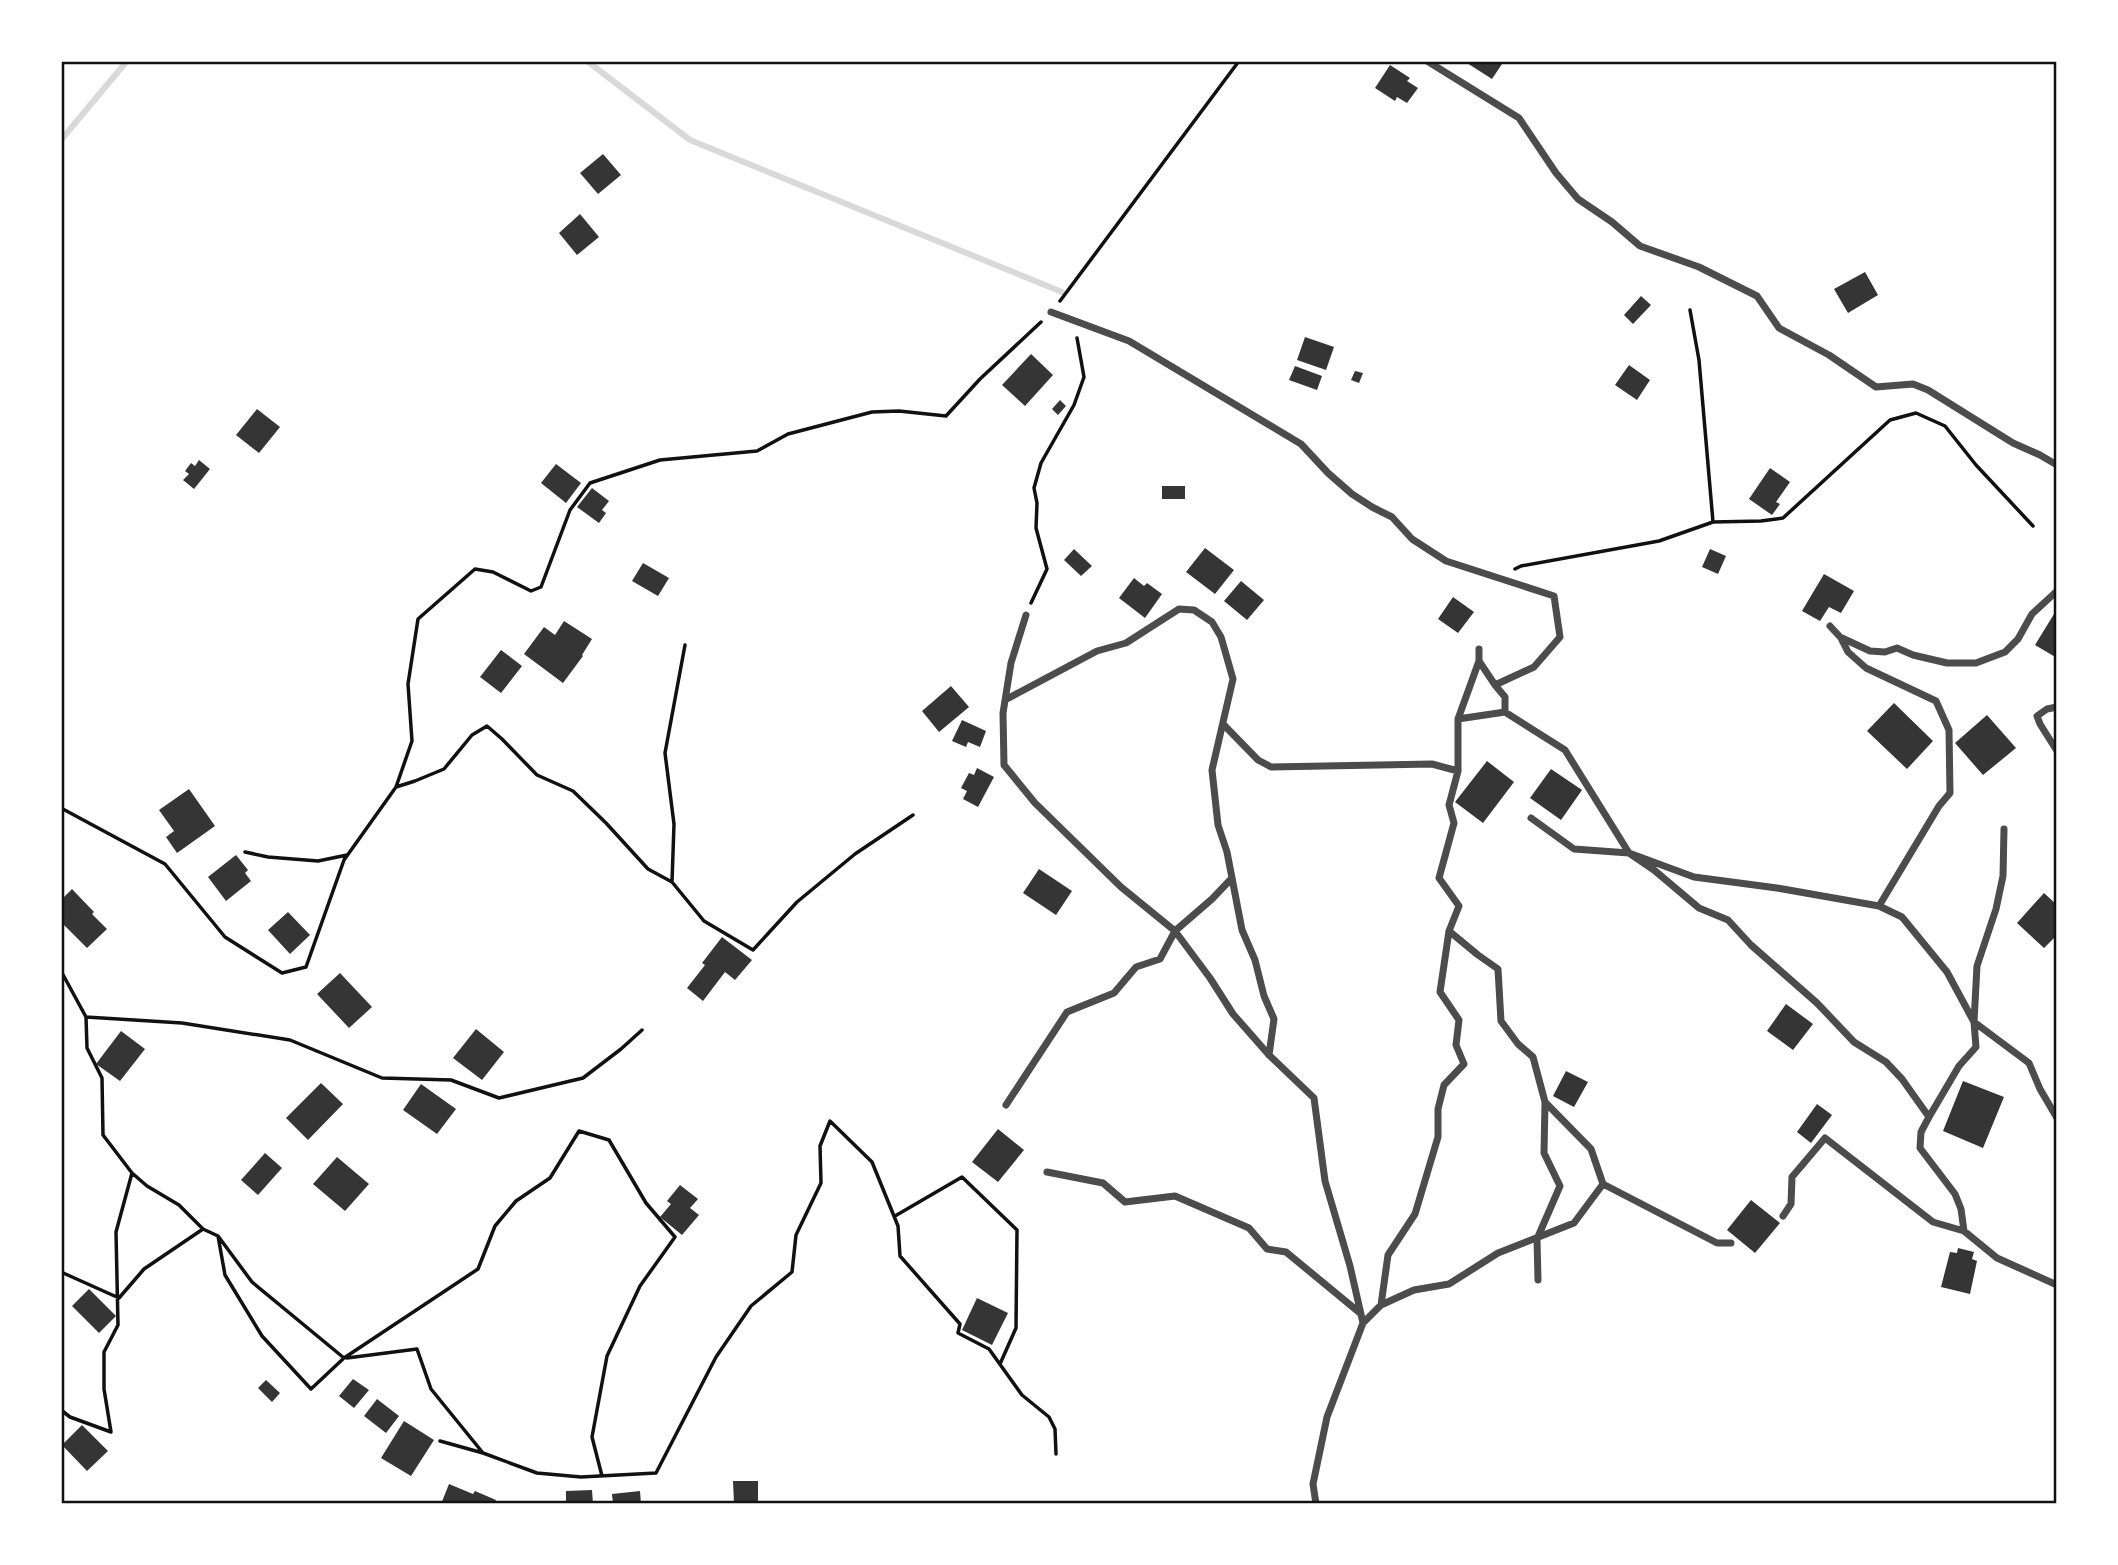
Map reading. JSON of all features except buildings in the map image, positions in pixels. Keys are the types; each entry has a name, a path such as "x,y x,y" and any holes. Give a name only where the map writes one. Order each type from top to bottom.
{"street":[{"path":"1427,61 1518,118 1556,173 1578,199 1612,222 1640,246 1699,267 1757,296 1779,328 1829,355 1876,387 1913,384 1928,390 2013,443 2057,465"},
{"path":"1051,312 1129,341 1301,444 1352,494 1372,508 1392,517 1412,539 1446,561 1554,596 1560,637 1534,667 1494,685"},
{"path":"1841,638 1870,651 1885,652 1897,648 1913,655 1947,663 1976,663 2005,652 2018,639 2032,614 2057,591"},
{"path":"1005,700 1097,651 1126,643 1179,610 1194,610 1212,622 1221,637 1233,679 1212,769 1218,825 1242,930 1274,1019 1269,1055"},
{"path":"1026,615 1011,663 1003,713 1004,765 1054,822 1121,887 1175,931 1233,1014 1269,1055 1314,1098 1325,1181 1363,1323"},
{"path":"1830,626 1841,638 1848,652 1866,668 1936,701 1949,730 1950,793 1939,806 1879,906"},
{"path":"1381,1305 1388,1255 1415,1214 1438,1137 1438,1109 1444,1084 1464,1064 1456,1045 1459,1020 1440,992 1449,931 1459,906 1439,878 1454,823 1449,805 1458,771 1458,719 1479,661 1479,649"},
{"path":"1479,661 1505,697 1505,712"},
{"path":"2057,707 2047,709 2037,716 2057,751"},
{"path":"1458,719 1505,712 1565,750 1629,853 1699,908 1728,920 1751,945 1817,1003 1854,1042 1886,1062 1902,1079 1929,1117"},
{"path":"1223,724 1258,760 1271,767 1432,764 1458,771"},
{"path":"1531,818 1574,849 1629,853 1695,877 1879,906 1902,917 1947,972 1973,1022 2029,1063 2057,1118"},
{"path":"1965,1231 1955,1195 1920,1148 1921,1132 1959,1066 1976,1047 1973,1022 1977,966 1996,909 2003,876 2004,829"},
{"path":"1006,1105 1067,1012 1114,993 1136,967 1160,958 1175,931 1232,878"},
{"path":"1449,931 1498,969 1501,1021 1518,1044 1533,1057 1545,1102 1544,1153 1560,1186 1537,1239 1538,1280"},
{"path":"1545,1102 1591,1149 1602,1184 1717,1242 1731,1242"},
{"path":"1783,1216 1791,1204 1792,1177 1825,1138 1933,1222 1965,1231 1997,1258 2057,1284"},
{"path":"1046,1172 1103,1183 1125,1202 1175,1196 1249,1228 1267,1249 1286,1252 1360,1313"},
{"path":"1315,1504 1313,1484 1327,1417 1363,1323 1381,1305 1414,1290 1449,1284 1498,1253 1574,1223 1602,1184"}],"path":[{"path":"61,807 165,863 225,937 282,973 306,967 344,860 396,787 412,741 408,684 418,619 475,569 493,572 531,591 541,587 570,510 590,483 660,460 757,451 788,434 872,412 899,411 946,416 980,379 1051,312 1239,61"},
{"path":"1690,310 1699,360 1713,522"},
{"path":"1026,615 1046,569 1036,528 1037,503 1034,488 1041,463 1074,405 1084,377 1079,340 1070,331"},
{"path":"1498,577 1521,566 1659,541 1713,522 1783,518 1890,420 1916,413 1945,426 1976,465 2032,526"},
{"path":"672,882 674,824 666,753 685,645"},
{"path":"396,787 444,768 472,735 487,726 537,775 573,791 607,823 648,869 672,882 704,921 753,950 797,902 855,854 913,816"},
{"path":"245,852 268,857 318,861 348,855"},
{"path":"61,971 86,1017 87,1048 102,1078 103,1135 132,1173 147,1186 179,1205 203,1229 218,1236 252,1282 344,1358 417,1349 431,1389 483,1453"},
{"path":"86,1017 182,1023 290,1040 382,1077 451,1080 499,1098 583,1077 642,1030"},
{"path":"440,1441 537,1473 581,1477 656,1473 716,1357 751,1306 792,1272 796,1235 821,1183 820,1146 830,1121 872,1162 898,1226 900,1256 960,1324 958,1333 989,1349 1022,1395 1049,1417 1055,1429 1056,1454"},
{"path":"218,1236 225,1275 262,1336 312,1389 344,1358 478,1269 495,1226 516,1201 550,1178 579,1131 608,1139 646,1203 675,1237 640,1286 607,1356 592,1437 602,1476"},
{"path":"61,1410 70,1417 111,1432 104,1389 104,1352 118,1325 116,1232 132,1173"},
{"path":"894,1217 961,1177 1017,1230 1016,1328 1000,1364"},
{"path":"118,1297 144,1269 203,1229"},
{"path":"61,1272 118,1297"}],"waterway":[{"path":"61,140 127,61"},
{"path":"587,61 690,140 1062,292"}]}
